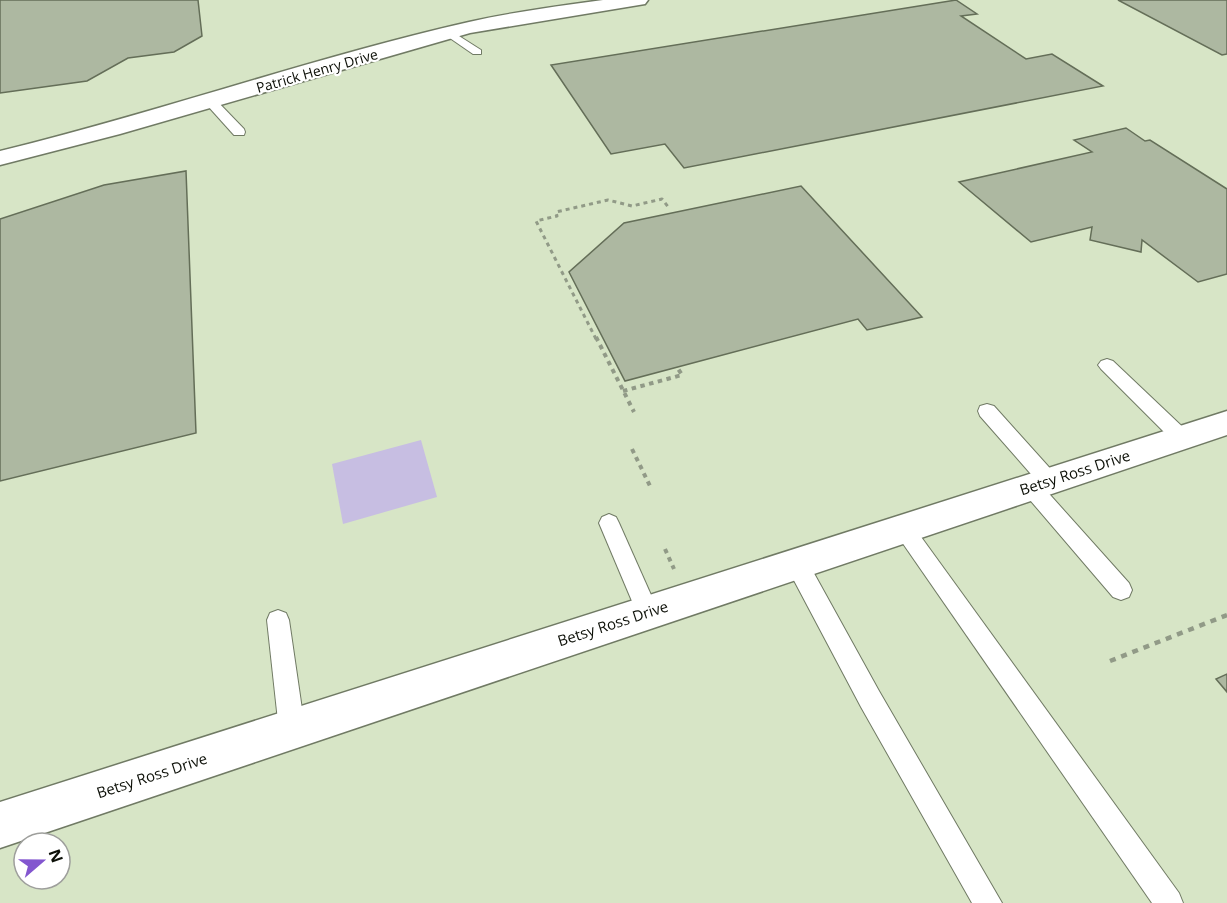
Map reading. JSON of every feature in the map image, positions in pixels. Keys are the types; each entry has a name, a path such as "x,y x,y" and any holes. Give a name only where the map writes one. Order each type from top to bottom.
{"street":[{"name":"Patrick Henry Drive","path":"0,158 90,137 448,32 528,16 639,0"},
{"name":"Betsy Ross Drive","path":"0,825 1227,423"}],"lane":[{"path":"448,32 477,52"},
{"path":"211,102 239,132"},
{"path":"1107,365 1182,438"},
{"path":"987,411 1121,590"},
{"path":"609,523 648,613"},
{"path":"904,529 1169,903"},
{"path":"797,564 870,699 988,903"},
{"path":"278,620 292,730"}],"path":[{"path":"634,412 536,221 557,216 556,212 608,200 632,206 662,199 669,208"},
{"path":"623,391 682,375 677,367"},
{"path":"632,449 650,486"},
{"path":"665,549 674,569"},
{"path":"1110,661 1227,615"}],"shaded area":[{"path":"0,0 1227,0 1227,903 0,903"},
{"path":"421,440 437,497 343,524 332,464"}],"building":[{"path":"0,0 198,0 202,36 174,52 128,58 87,81 0,93"},
{"path":"956,0 977,14 961,16 1026,59 1052,54 1103,86 684,168 665,144 611,154 551,65"},
{"path":"1118,0 1227,0 1227,54 1222,55"},
{"path":"1126,128 1145,141 1150,140 1227,189 1227,274 1198,282 1142,240 1141,252 1090,240 1092,227 1031,242 959,182 1092,152 1074,140"},
{"path":"186,171 196,433 0,481 0,219 104,185"},
{"path":"801,186 922,317 867,330 858,319 625,381 569,272 624,223"},
{"path":"1227,674 1227,692 1216,679"}]}
